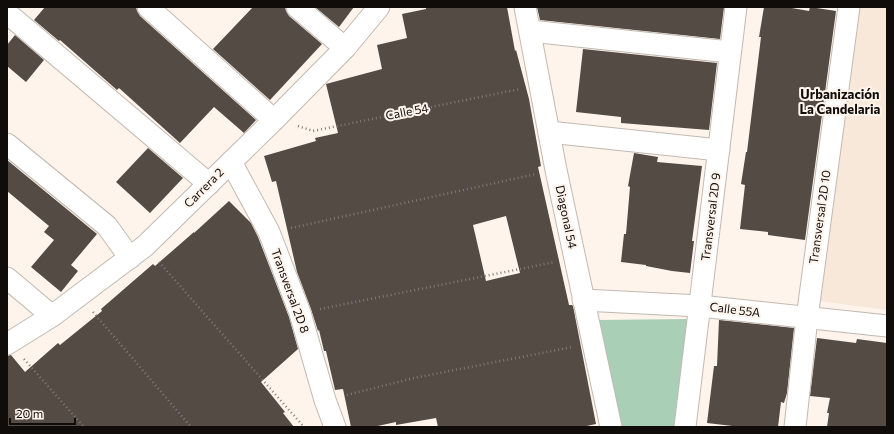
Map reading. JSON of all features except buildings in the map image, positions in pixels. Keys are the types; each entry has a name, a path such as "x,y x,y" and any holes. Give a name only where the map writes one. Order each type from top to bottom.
{"street":[{"path":"148,7 274,120"},
{"path":"297,7 345,48"},
{"name":"Carrera 2","path":"8,343 52,316 137,252 274,120 345,48 379,7"},
{"name":"Diagonal 54","path":"525,7 574,258 611,427"},
{"name":"Transversal 2D 9","path":"685,427 736,7"},
{"name":"Transversal 2D 10","path":"795,427 807,318 849,7"},
{"path":"14,18 209,184"},
{"path":"530,31 730,52"},
{"path":"549,132 719,150"},
{"path":"7,144 137,252"},
{"name":"Transversal 2D 8","path":"231,162 269,232 300,313 334,427"},
{"path":"7,278 52,316"},
{"name":"Calle 55A","path":"583,300 700,306 887,326"}],"path":[{"name":"Calle 54","path":"274,120 313,131 540,85"},
{"path":"269,232 556,170"},
{"path":"137,252 304,427"},
{"path":"300,313 574,258"},
{"path":"80,296 191,427"},
{"path":"8,343 84,427"},
{"path":"325,400 414,378 593,343"}],"shaded area":[{"path":"860,7 887,7 887,310 819,301"}],"green space":[{"path":"688,319 675,427 620,427 597,320"}],"district":[{"name":"Urbanización La Candelaria","path":"840,102"}]}
